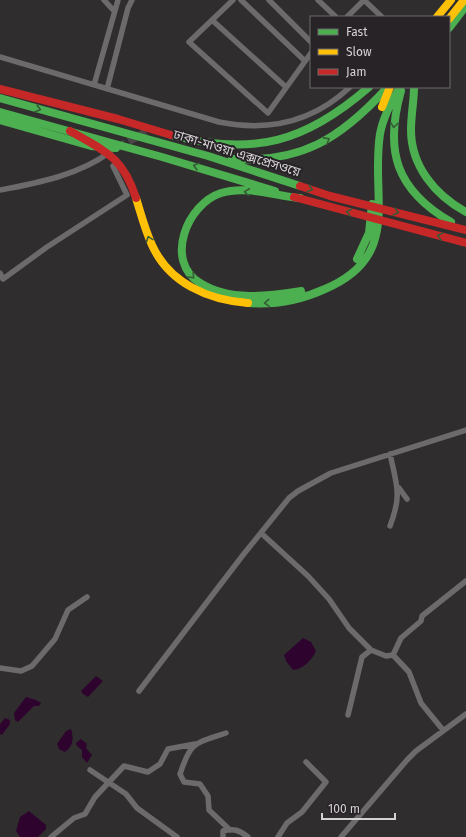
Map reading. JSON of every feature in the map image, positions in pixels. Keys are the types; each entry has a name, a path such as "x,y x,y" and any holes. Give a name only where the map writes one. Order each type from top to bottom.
{"main road":[{"path":"432,16 446,0"},
{"path":"438,16 451,0"},
{"path":"450,18 464,0"},
{"path":"450,27 466,6"},
{"path":"0,89 149,131 223,145 260,144 281,139 323,123 348,106 368,88"},
{"path":"208,156 255,161 274,159 308,150 343,131 364,114 388,88"},
{"path":"300,198 237,190 221,193 209,199 198,209 182,236 180,247 184,268 195,281 211,290 261,296 280,295 316,287 347,270 357,260 364,248 369,234 372,211 373,140 389,88"},
{"path":"70,131 115,158 125,170 135,194 152,247 163,264 177,278 193,289 213,297 236,302 262,304 285,302 321,292 351,275 363,262 371,250 378,227 379,135 388,106 400,88"},
{"path":"401,88 393,126 393,149 400,173 410,190 423,204 442,217 466,230"},
{"path":"414,88 411,132 414,152 428,182 448,201 466,212"},
{"name":"ঢাকা-মাওয়া এক্সপ্রেসওয়ে","path":"0,98 208,156 330,196 466,230"},
{"name":"ঢাকা-মাওয়া এক্সপ্রেসওয়ে","path":"0,112 232,177 327,207 466,243"},
{"path":"0,120 91,146 116,148"}],"street":[{"path":"104,0 114,11"},
{"path":"94,85 118,0"},
{"path":"108,89 128,8 132,0"},
{"path":"232,0 189,42 268,112 310,54"},
{"path":"241,0 305,61"},
{"path":"269,0 310,41"},
{"path":"318,0 335,16"},
{"path":"348,16 364,0 381,16"},
{"path":"212,20 286,87"},
{"path":"0,57 219,122 254,127 286,123 301,118 332,102 349,88"},
{"path":"0,190 41,183 90,164 116,148"},
{"path":"0,273 3,279 87,220 128,195 113,166"},
{"path":"139,691 289,498 298,491 331,473 466,430"},
{"path":"390,454 397,486 397,507 390,526"},
{"path":"397,486 407,499"},
{"path":"261,533 308,576 329,598 349,628 371,650 386,656 393,655"},
{"path":"393,655 401,638 421,621 422,616 466,581"},
{"path":"0,668 21,671 32,666 55,639 68,610 86,597"},
{"path":"348,715 362,657 371,650"},
{"path":"393,655 409,672 421,702 443,730"},
{"path":"341,837 407,760 443,730 466,714"},
{"path":"51,837 74,818 85,814 95,797 124,766 148,772 160,764 168,749 195,744 226,733"},
{"path":"195,744 186,758 180,774 184,782 200,784 208,796 209,810 230,830"},
{"path":"278,837 287,823 302,812 326,782 306,762"},
{"path":"90,770 109,781 126,794 137,808 177,837"},
{"path":"223,837 223,831 230,830 239,830 248,837"}],"shaded area":[{"path":"303,638 311,642 316,651 306,664 296,670 293,670 286,661 284,655"},
{"path":"96,676 103,681 88,697 81,691"},
{"path":"26,697 41,703 39,706 34,706 18,722 15,720 14,713"},
{"path":"5,718 10,720 10,724 2,735 0,734 0,724"},
{"path":"71,729 72,742 70,748 65,752 59,749 57,744 66,731"},
{"path":"81,739 87,744 86,748 92,755 87,763 82,757 82,750 76,743"},
{"path":"29,811 46,825 46,829 38,837 20,837 16,831 20,817"}],"tunnel":[{"path":"118,147 146,132"}],"traffic: fast":[{"path":"450,27 466,6"},
{"path":"171,135 200,142 228,145 253,144 277,140 300,132 323,121 346,106 368,88"},
{"path":"248,303 288,301 316,293 349,275 365,260 374,242 378,223 378,157 380,134 388,110 399,88"},
{"path":"414,88 411,130 415,156 420,167 435,188 444,197 466,212"},
{"path":"232,159 279,157 299,152 318,144 352,122 386,89"},
{"path":"401,91 396,113 394,132 395,150 399,167 407,182 418,196 432,210 451,222"},
{"path":"0,98 208,156 300,186"},
{"path":"0,112 162,157 275,191"},
{"path":"0,120 91,146 116,148"},
{"path":"300,198 240,190 221,193 209,199 198,209 184,234 182,248 183,261 189,273 200,283 212,289 224,293 249,296 276,295 301,291"},
{"path":"357,259 369,233 372,204"}],"traffic: slow":[{"path":"438,16 451,0"},
{"path":"450,18 464,0"},
{"path":"382,107 390,88"},
{"path":"136,198 152,245 159,258 169,270 191,287 205,293 219,298 248,303"}],"traffic: jam":[{"path":"0,89 118,119 171,135"},
{"path":"70,131 103,150 119,164 131,184 136,198"},
{"path":"300,186 330,196 466,230"},
{"path":"294,197 466,243"}]}
